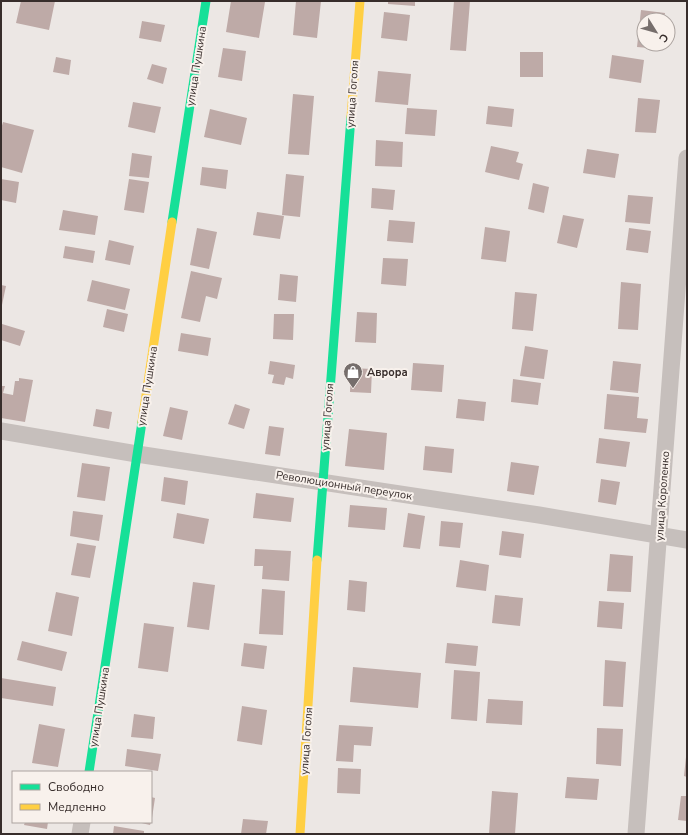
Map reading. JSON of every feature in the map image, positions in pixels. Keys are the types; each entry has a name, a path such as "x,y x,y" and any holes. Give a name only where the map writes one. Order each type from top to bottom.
{"street":[{"name":"улица Пушкина","path":"89,771 206,1"},
{"name":"улица Гоголя","path":"300,834 322,482 360,1"},
{"name":"улица Короленко","path":"636,834 687,158"},
{"name":"Революционный переулок","path":"1,431 137,454 538,515 687,540"},
{"path":"80,834 82,823"}],"building":[{"path":"21,1 55,1 49,30 16,23"},
{"path":"231,1 265,2 259,38 226,32"},
{"path":"296,1 321,1 317,38 293,35"},
{"path":"388,1 415,1 415,6 388,4"},
{"path":"454,1 470,1 466,51 450,50"},
{"path":"641,10 657,12 641,12"},
{"path":"384,12 410,15 407,41 381,38"},
{"path":"142,21 165,25 161,42 139,38"},
{"path":"223,48 246,51 242,81 218,77"},
{"path":"520,52 543,52 543,77 520,77"},
{"path":"612,55 644,60 641,83 609,78"},
{"path":"56,57 71,60 69,75 53,72"},
{"path":"152,64 167,68 163,84 147,79"},
{"path":"378,71 411,74 408,105 375,102"},
{"path":"293,94 314,96 309,155 288,154"},
{"path":"638,98 660,100 656,133 635,132"},
{"path":"133,102 161,107 155,133 128,127"},
{"path":"488,106 514,109 512,127 486,124"},
{"path":"407,108 437,110 435,136 405,134"},
{"path":"210,109 247,118 241,145 204,137"},
{"path":"3,122 34,130 22,173 1,167 1,129"},
{"path":"376,140 403,142 402,167 375,166"},
{"path":"491,146 519,152 516,162 523,164 519,180 485,172"},
{"path":"587,149 619,154 615,178 583,173"},
{"path":"132,153 152,156 149,178 129,176"},
{"path":"202,167 228,170 226,189 200,185"},
{"path":"286,174 304,176 300,217 282,215"},
{"path":"1,179 19,182 16,203 1,200"},
{"path":"129,179 149,182 144,213 124,210"},
{"path":"533,183 549,187 544,213 528,209"},
{"path":"372,188 395,190 393,210 371,208"},
{"path":"628,195 653,197 650,224 625,222"},
{"path":"63,210 98,216 95,235 59,230"},
{"path":"257,212 284,216 280,239 253,235"},
{"path":"563,215 584,219 577,248 557,243"},
{"path":"389,220 415,222 413,243 387,241"},
{"path":"485,227 510,231 506,262 481,259"},
{"path":"197,228 217,232 209,269 190,265"},
{"path":"629,228 651,231 648,253 626,250"},
{"path":"109,240 134,246 130,265 105,260"},
{"path":"65,246 95,251 93,263 63,258"},
{"path":"383,258 408,259 406,286 381,284"},
{"path":"191,271 222,278 217,299 206,296 200,322 181,318"},
{"path":"280,274 298,276 296,302 278,300"},
{"path":"92,280 130,289 125,310 87,301"},
{"path":"621,282 641,284 638,330 618,329"},
{"path":"1,285 6,286 2,305 1,305"},
{"path":"515,292 537,294 533,331 512,329"},
{"path":"107,309 128,314 124,332 103,327"},
{"path":"357,312 377,313 376,343 355,342"},
{"path":"274,314 294,314 293,340 273,339"},
{"path":"2,324 25,331 20,346 1,340"},
{"path":"181,333 211,338 208,356 178,351"},
{"path":"525,346 548,350 544,379 520,376"},
{"path":"270,361 295,365 293,379 286,377 284,385 272,383 274,375 268,374"},
{"path":"613,361 641,364 638,393 610,390"},
{"path":"413,363 444,365 442,392 411,390"},
{"path":"351,368 372,369 371,393 350,392"},
{"path":"19,378 33,380 25,422 1,418 1,386 5,386 3,393 13,395 15,381 19,381"},
{"path":"513,379 541,383 538,405 511,402"},
{"path":"607,394 639,397 637,418 648,419 646,433 604,429"},
{"path":"458,399 486,402 484,421 456,418"},
{"path":"235,404 250,409 244,429 228,424"},
{"path":"170,407 188,411 182,440 163,436"},
{"path":"96,409 112,412 109,429 93,426"},
{"path":"269,426 284,428 280,456 265,454"},
{"path":"349,429 387,433 384,470 345,466"},
{"path":"599,438 630,442 626,467 596,463"},
{"path":"425,446 454,449 452,473 423,470"},
{"path":"511,462 539,466 534,495 507,491"},
{"path":"82,463 110,467 105,501 77,497"},
{"path":"164,477 188,481 185,505 161,501"},
{"path":"601,479 620,482 616,505 598,502"},
{"path":"256,493 294,498 291,522 253,518"},
{"path":"350,505 387,508 385,530 348,527"},
{"path":"73,511 103,515 99,541 70,536"},
{"path":"177,513 209,519 204,544 173,538"},
{"path":"408,513 425,516 420,549 403,547"},
{"path":"441,521 463,523 460,548 439,546"},
{"path":"502,531 524,534 521,558 499,555"},
{"path":"77,543 96,546 90,578 71,575"},
{"path":"255,549 291,551 289,581 262,579 263,566 254,566"},
{"path":"610,554 633,556 631,592 607,591"},
{"path":"460,560 489,565 486,591 456,587"},
{"path":"349,580 367,582 365,612 347,610"},
{"path":"193,582 215,585 209,630 187,627"},
{"path":"262,589 285,591 283,635 259,634"},
{"path":"56,592 79,597 72,636 48,631"},
{"path":"495,595 523,598 520,626 492,623"},
{"path":"599,601 624,603 622,629 597,627"},
{"path":"144,623 174,627 168,672 138,668"},
{"path":"22,641 67,652 62,671 17,660"},
{"path":"244,643 267,646 264,669 241,666"},
{"path":"447,643 478,646 476,666 445,663"},
{"path":"605,660 626,662 623,707 603,706"},
{"path":"353,667 421,673 418,708 350,702"},
{"path":"454,670 480,672 477,721 451,719"},
{"path":"1,678 56,687 53,706 1,698"},
{"path":"488,699 523,701 522,725 486,723"},
{"path":"242,706 267,710 262,745 237,741"},
{"path":"134,714 155,717 153,739 131,737"},
{"path":"39,724 65,729 58,767 32,763"},
{"path":"339,725 373,727 371,746 354,745 353,762 336,761"},
{"path":"597,728 623,729 621,766 596,764"},
{"path":"127,749 161,754 158,771 125,766"},
{"path":"687,757 687,777 684,776"},
{"path":"338,768 361,769 360,794 337,793"},
{"path":"567,777 599,779 597,800 565,798"},
{"path":"492,791 518,793 515,834 489,834"},
{"path":"681,796 687,796 687,821 678,820"},
{"path":"152,797 155,798 152,818"},
{"path":"243,819 268,821 266,834 241,834"},
{"path":"25,823 48,823 47,829 24,825"},
{"path":"114,826 144,831 144,834 113,834"}],"traffic: fast":[{"path":"172,222 206,1"},
{"path":"317,560 351,117"},
{"path":"89,771 142,422"}],"traffic: slow":[{"path":"351,117 360,1"},
{"path":"142,422 172,222"},
{"path":"300,834 317,560"}],"place":[{"name":"Аврора","path":"353,389"}]}
